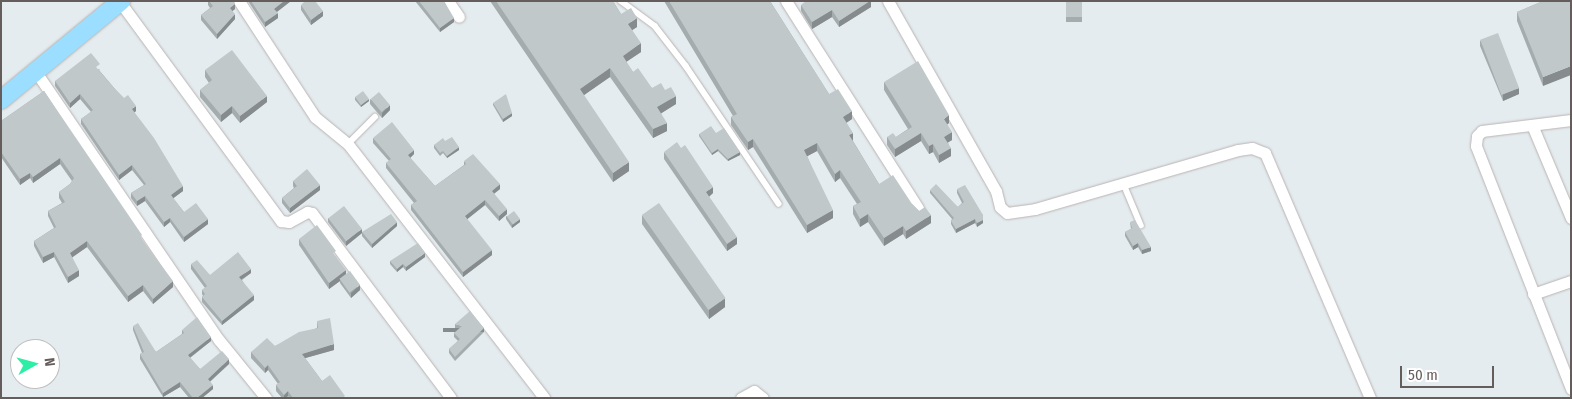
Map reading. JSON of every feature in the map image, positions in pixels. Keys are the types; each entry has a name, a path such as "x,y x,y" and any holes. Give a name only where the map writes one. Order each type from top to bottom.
{"highway":[{"path":"1,100 121,2"}],"street":[{"path":"239,1 315,117 348,144 544,398"},
{"path":"448,1 459,17"},
{"path":"786,1 918,208"},
{"path":"888,1 1007,213 1035,209 1238,150 1252,148 1265,153 1370,398"},
{"path":"121,2 280,221 290,222 307,212 312,212 452,398"},
{"path":"36,72 219,340 266,398"},
{"path":"1571,120 1482,130 1477,136 1476,146 1571,389"},
{"path":"1532,125 1571,218"},
{"path":"1533,294 1571,282"},
{"path":"741,398 754,391 763,398"}],"lane":[{"path":"621,1 655,26 686,66 779,204"},
{"path":"348,144 375,117"},
{"path":"1124,182 1141,225"}],"building":[{"path":"209,1 234,1 235,4 230,8 235,14 217,34 201,15 213,6"},
{"path":"251,1 284,1 274,9 278,13 265,22"},
{"path":"305,1 315,1 323,11 311,20 301,5"},
{"path":"419,1 444,1 454,18 440,28"},
{"path":"496,1 613,1 621,14 631,8 637,18 628,24 641,43 623,56 633,72 638,68 652,88 661,83 665,90 671,87 676,96 657,107 667,123 653,129 610,68 580,89 629,162 613,173"},
{"path":"669,1 770,1 829,94 838,89 852,111 843,117 853,133 849,135 879,184 893,175 912,204 919,211 925,207 931,215 906,231 903,226 884,238 868,214 860,219 853,206 861,202 840,170 835,174 817,143 804,150 833,210 807,225 753,139 748,142 731,117 737,114"},
{"path":"806,1 870,1 839,21 832,10 812,22 801,5"},
{"path":"1066,1 1082,1 1082,17 1066,17"},
{"path":"1543,1 1571,1 1571,66 1543,77 1517,12"},
{"path":"1498,33 1519,88 1501,95 1480,40"},
{"path":"232,50 267,96 240,116 232,106 221,115 200,90 212,80 205,70"},
{"path":"91,53 100,64 96,67 124,98 128,95 136,106 132,109 154,138 183,186 171,195 184,212 196,203 208,219 184,237 170,218 164,222 145,196 137,201 131,193 146,184 132,165 119,175 81,119 93,110 80,94 70,103 55,81"},
{"path":"918,61 949,115 944,119 952,132 944,137 951,148 939,155 933,144 929,146 921,133 895,149 887,137 893,133 896,137 912,127 884,82"},
{"path":"44,91 142,235 140,237 173,281 153,299 143,285 128,296 87,241 70,253 79,270 68,277 54,252 43,257 34,241 56,227 48,211 65,202 59,192 70,184 74,178 60,158 33,177 30,173 20,179 1,152 1,121"},
{"path":"363,91 369,99 361,105 355,97"},
{"path":"379,92 390,105 382,112 371,99"},
{"path":"506,94 512,113 503,119 493,103"},
{"path":"392,122 414,150 408,155 435,186 466,164 464,161 473,154 500,184 492,191 507,209 499,216 485,200 465,216 492,250 463,272 411,205 417,201 386,163 391,159 373,138"},
{"path":"711,126 716,133 724,128 740,152 728,159 718,149 712,153 699,134"},
{"path":"452,137 459,147 447,156 443,151 440,153 434,145 443,138 445,141"},
{"path":"677,142 681,148 685,145 713,187 706,192 737,237 727,244 664,152"},
{"path":"307,169 320,185 290,208 282,198 297,186 293,181"},
{"path":"936,184 958,207 964,202 957,189 965,185 983,215 983,220 977,223 975,219 956,229 951,221 954,218 930,190"},
{"path":"659,203 726,298 708,310 642,215"},
{"path":"344,206 362,229 346,241 328,218"},
{"path":"514,211 520,219 513,224 507,216"},
{"path":"391,214 397,222 372,244 362,232"},
{"path":"1135,220 1151,247 1142,250 1138,243 1133,246 1125,232 1132,228 1130,222"},
{"path":"317,225 336,251 333,253 346,270 329,283 299,239"},
{"path":"418,243 425,253 406,267 403,264 397,269 390,261"},
{"path":"238,252 251,269 239,277 254,295 222,321 202,297 205,294 202,290 207,286 191,264 197,260 210,275"},
{"path":"350,271 360,285 349,292 339,279"},
{"path":"470,311 484,328 455,357 449,349 460,339 454,333 462,326 455,324"},
{"path":"197,317 211,337 188,355 200,369 222,351 229,359 208,379 213,385 197,398 193,398 180,382 163,393 140,354 144,352 133,326 138,323 156,352 184,333 182,330"},
{"path":"330,318 334,344 302,354 322,381 330,375 345,396 342,398 293,398 288,391 284,395 276,385 280,382 268,365 265,368 251,352 267,338 275,346 299,332 318,328 317,321"}]}
